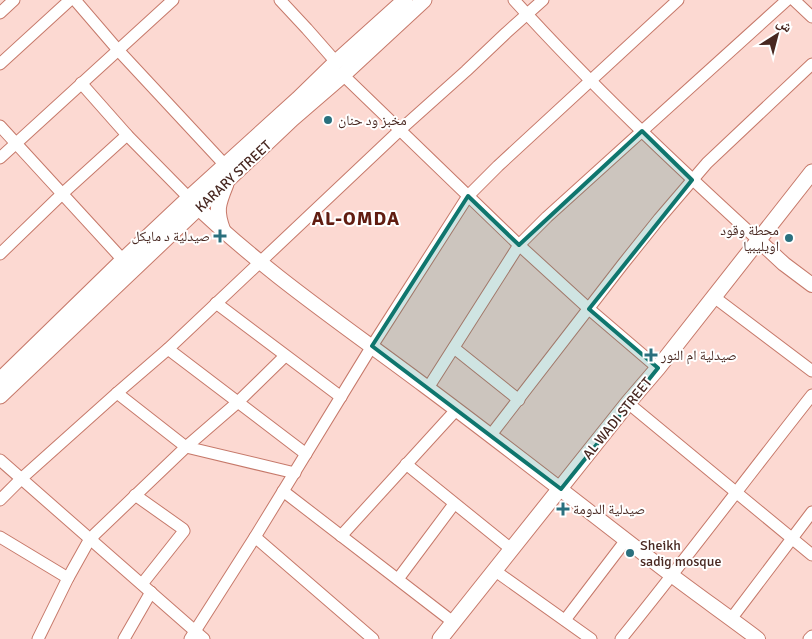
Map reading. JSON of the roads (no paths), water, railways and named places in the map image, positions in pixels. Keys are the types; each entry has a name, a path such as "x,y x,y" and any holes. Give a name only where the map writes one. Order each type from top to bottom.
{"main road":[{"name":"KARARY STREET","path":"339,68 404,0"},
{"name":"KARARY STREET","path":"2,376 123,260 194,203 228,181 298,99 424,0"},
{"name":"KARARY STREET","path":"0,396 194,203 226,165 272,130"},
{"name":"AL WADI STREET","path":"440,639 658,368 812,172"},
{"path":"223,231 218,206 228,181"}],"street":[{"path":"0,13 14,0"},
{"path":"0,64 70,0"},
{"path":"75,0 118,50 226,165"},
{"path":"0,158 174,0"},
{"path":"514,0 590,81 692,180 784,264 812,286"},
{"path":"0,500 22,478 168,348 400,130 543,0"},
{"path":"193,635 372,346 468,196 678,0"},
{"path":"428,388 519,245 547,217 787,0"},
{"path":"794,0 812,17"},
{"path":"286,2 339,68 400,130 519,245 589,309 658,368"},
{"path":"490,436 659,219 692,180 707,163 812,64"},
{"path":"81,83 127,135 194,203 223,231 260,262 561,489 751,637"},
{"path":"0,126 123,260"},
{"path":"0,254 127,135"},
{"path":"714,297 812,371"},
{"path":"216,302 341,397"},
{"path":"168,348 306,454"},
{"path":"454,348 519,400"},
{"path":"38,639 68,578 90,539 186,446 238,402 285,356"},
{"path":"117,393 186,446 294,473"},
{"path":"621,639 812,395"},
{"path":"628,403 812,554"},
{"path":"341,536 456,410"},
{"path":"0,460 151,592 193,635 204,639"},
{"path":"406,464 511,549"},
{"path":"283,491 454,622"},
{"path":"135,495 184,531 142,584"},
{"path":"398,579 454,504"},
{"path":"731,620 812,512"},
{"path":"0,537 68,578"},
{"path":"255,537 373,639"},
{"path":"565,620 626,540"},
{"path":"494,570 591,639"},
{"path":"124,639 151,592"},
{"path":"809,639 812,636"}],"place":[{"name":"مخبز ود حنان","path":"328,120"},
{"name":"صيدلية د مايكل","path":"220,236"},
{"name":"محطة وقود اويليبيا","path":"789,238"},
{"name":"صيدلية ام النور","path":"651,355"},
{"name":"صيدلية الدومة","path":"563,509"},
{"name":"Sheikh sadig mosque","path":"630,553"}],"district":[{"name":"AL-OMDA","path":"356,218"}]}
